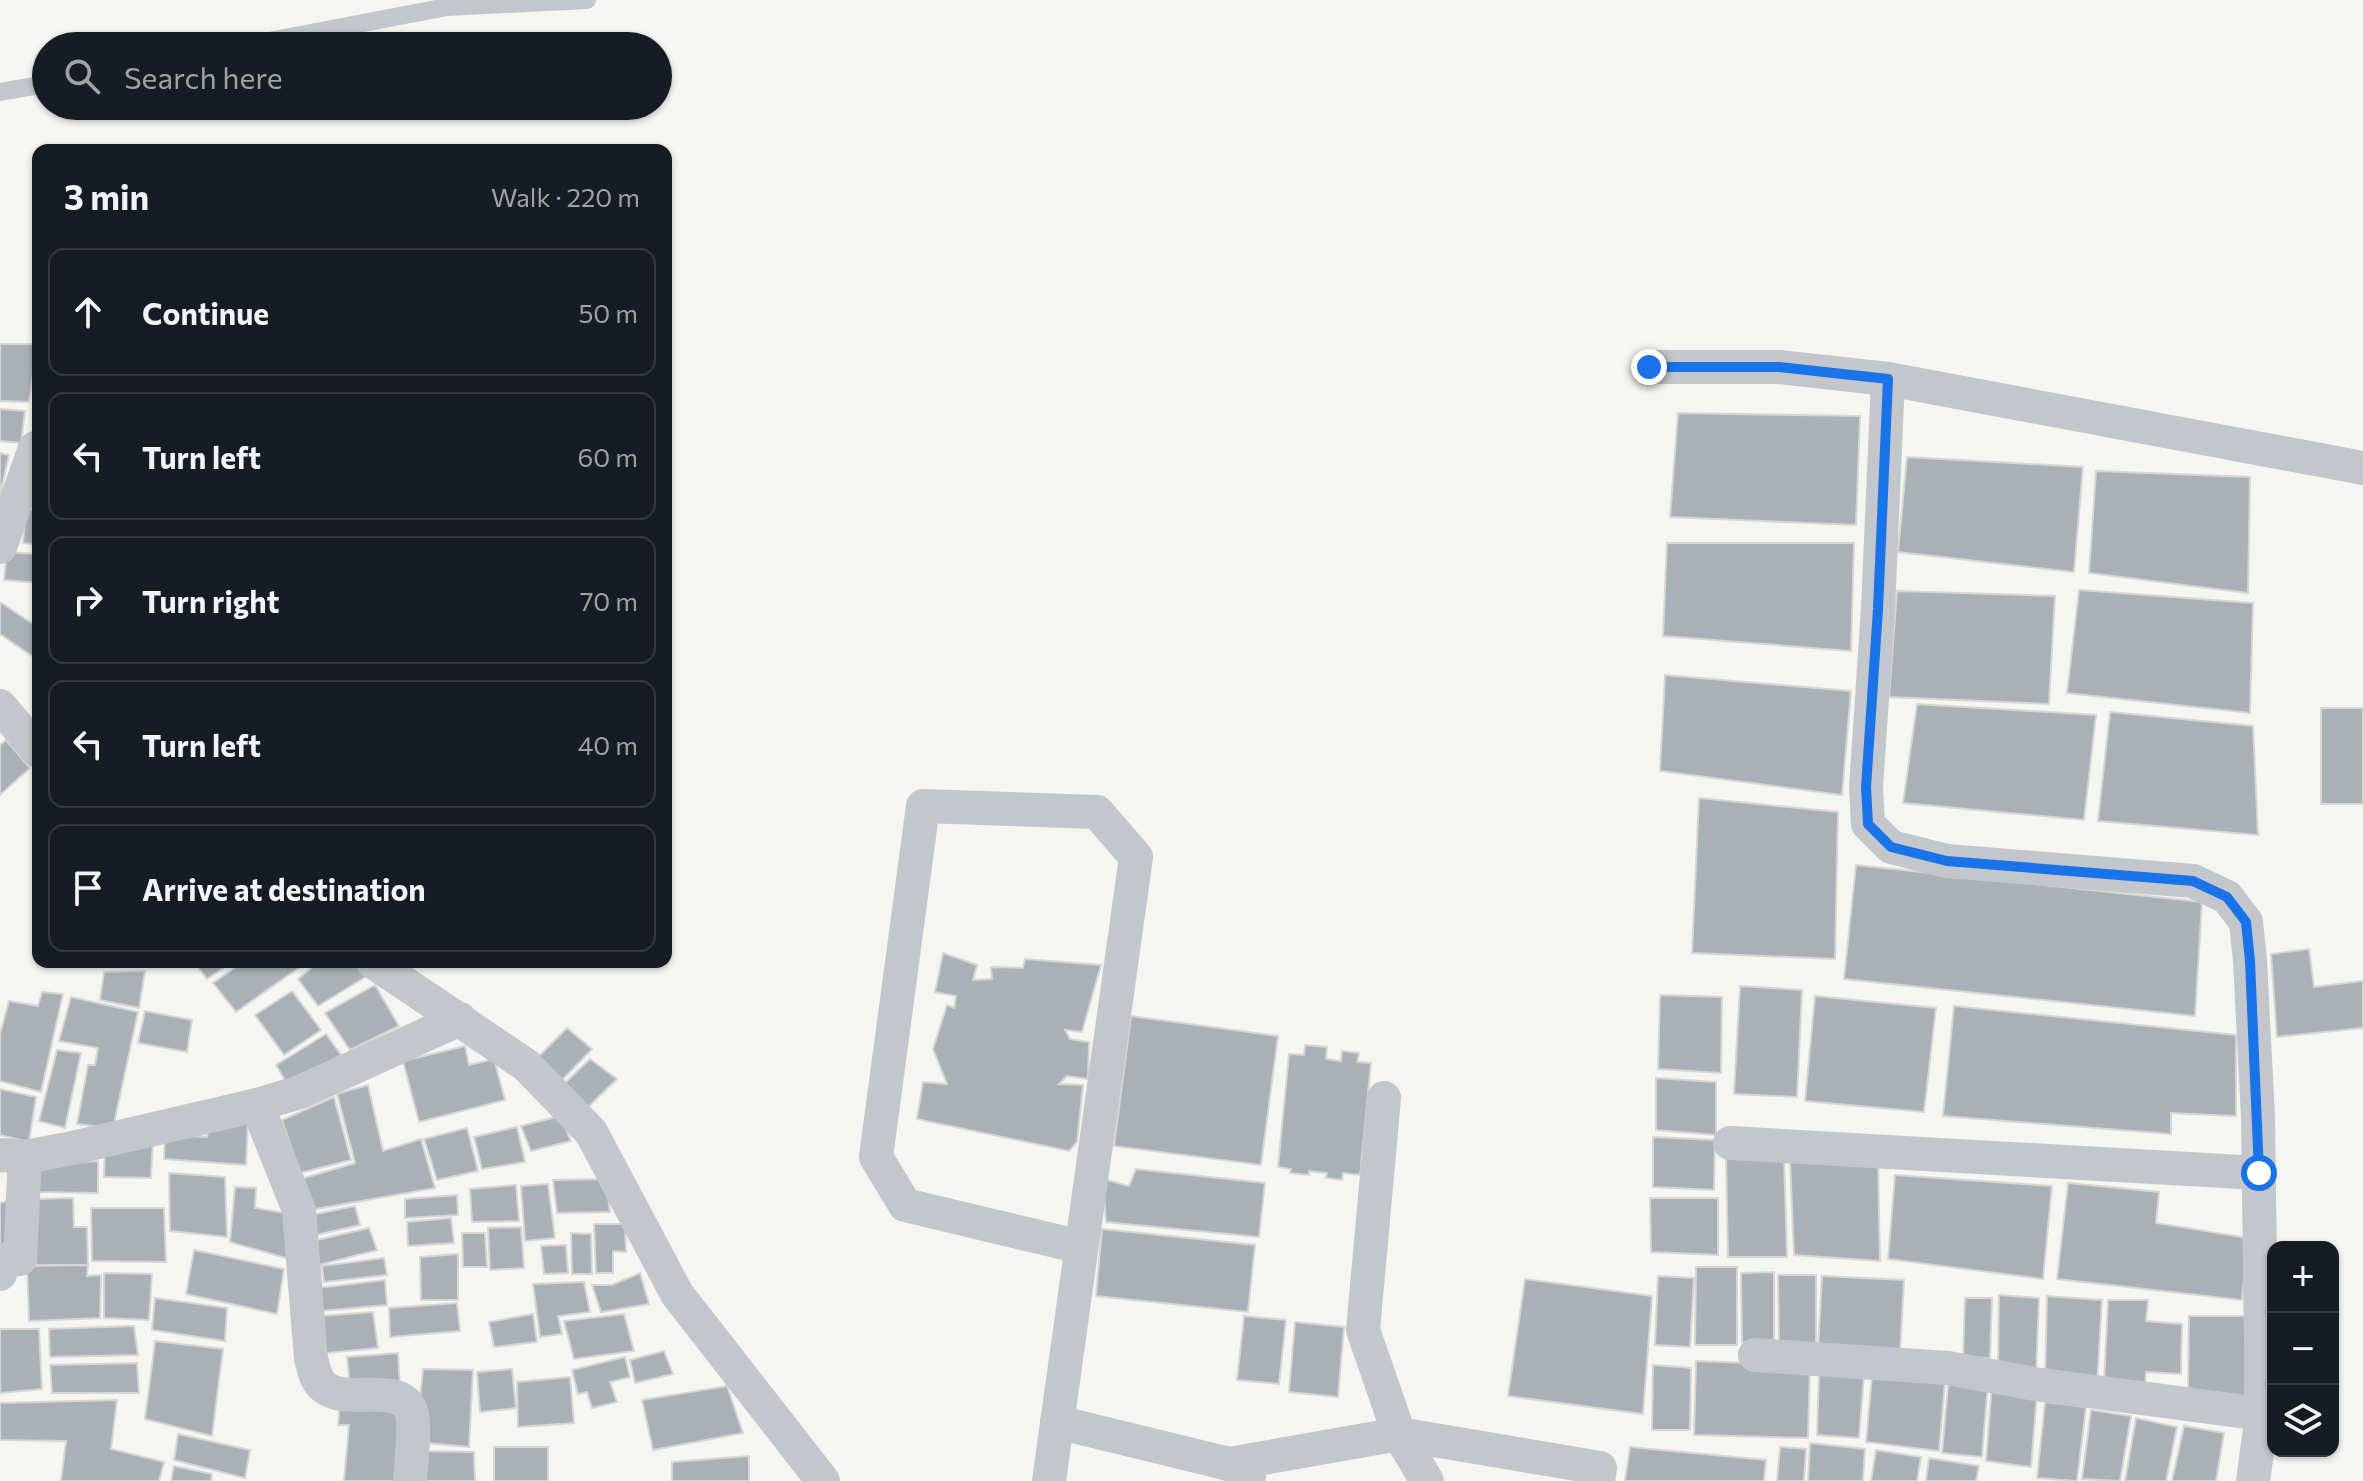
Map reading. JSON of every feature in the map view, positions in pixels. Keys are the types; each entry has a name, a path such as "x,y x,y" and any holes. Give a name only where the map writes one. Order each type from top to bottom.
{"street":[{"path":"1649,367 1779,367 1888,379 2363,468"},
{"path":"1888,379 1866,787 1868,824 1891,847 1947,861 2193,881 2227,897 2246,922 2259,1173 2262,1414 2253,1481"},
{"path":"0,547 32,456"},
{"path":"0,706 32,744"},
{"path":"1049,1481 1136,857 1097,812 923,806 876,1157 905,1205 1081,1247"},
{"path":"382,968 526,1065 591,1132 677,1294 823,1481"},
{"path":"0,1274 2,1260 20,1259 12,1156 68,1149 300,1092 460,1019"},
{"path":"1384,1098 1363,1330 1399,1434 1427,1481"},
{"path":"257,1105 299,1210 311,1359 318,1380 333,1394 395,1396 405,1401 412,1412 410,1481"},
{"path":"1730,1143 2259,1173"},
{"path":"1755,1355 1948,1368 2035,1384 2262,1414"},
{"path":"1057,1422 1243,1472 1399,1434 1600,1468 1598,1481"}],"lane":[{"path":"316,32 447,7 587,0"},
{"path":"0,92 32,86"}],"building":[{"path":"0,344 32,344 29,402 0,401"},
{"path":"0,409 25,411 21,443 0,441"},
{"path":"1678,413 1860,416 1856,525 1670,517"},
{"path":"0,453 9,455 0,495"},
{"path":"1907,457 2083,467 2074,572 1898,552"},
{"path":"2096,471 2250,477 2248,593 2089,573"},
{"path":"26,510 32,510 32,544 23,543"},
{"path":"1667,543 1854,543 1851,651 1663,636"},
{"path":"7,552 32,554 32,582 4,580"},
{"path":"2079,590 2253,603 2250,713 2067,693"},
{"path":"1897,591 2055,596 2049,704 1889,697"},
{"path":"0,602 32,623 32,656 0,634"},
{"path":"1665,675 1851,691 1842,795 1660,771"},
{"path":"1917,704 2096,715 2084,820 1903,803"},
{"path":"2321,708 2363,708 2363,804 2321,804"},
{"path":"2110,712 2253,726 2258,835 2098,821"},
{"path":"6,740 30,768 0,795 0,745"},
{"path":"1699,798 1838,812 1835,959 1692,953"},
{"path":"1856,865 2202,902 2195,1016 1844,979"},
{"path":"2309,949 2314,987 2363,981 2363,1028 2277,1037 2271,954"},
{"path":"943,953 977,965 973,980 992,979 991,967 1023,968 1025,959 1101,965 1082,1032 1065,1030 1070,1039 1089,1042 1088,1079 1067,1076 1059,1084 1083,1085 1077,1142 1069,1151 917,1119 923,1082 947,1084 933,1049 947,1005 954,1008 956,996 935,992"},
{"path":"199,968 223,968 207,979"},
{"path":"234,968 298,968 236,1012 213,983"},
{"path":"312,968 359,968 367,976 318,1006 298,979"},
{"path":"145,971 139,1008 100,1000 104,972"},
{"path":"375,985 399,1026 350,1050 325,1013"},
{"path":"1740,986 1802,990 1797,1097 1734,1094"},
{"path":"292,991 321,1030 284,1055 255,1015"},
{"path":"42,992 63,994 41,1092 0,1081 0,1034 9,1001 38,1006"},
{"path":"1660,995 1722,997 1721,1073 1658,1069"},
{"path":"1815,996 1936,1008 1924,1112 1805,1101"},
{"path":"71,997 138,1012 113,1128 77,1124 88,1065 95,1065 98,1048 59,1041"},
{"path":"1954,1006 2236,1035 2236,1116 2171,1113 2171,1134 1943,1116"},
{"path":"145,1011 192,1020 187,1052 138,1043"},
{"path":"1131,1016 1278,1036 1261,1165 1114,1146"},
{"path":"567,1028 592,1049 560,1082 538,1057"},
{"path":"326,1034 341,1055 288,1085 276,1065"},
{"path":"1305,1045 1327,1047 1326,1059 1341,1061 1342,1051 1359,1053 1357,1062 1371,1063 1360,1175 1343,1173 1342,1180 1326,1178 1327,1173 1290,1173 1291,1169 1278,1167 1289,1054 1304,1055"},
{"path":"465,1046 469,1065 494,1059 505,1100 419,1122 403,1061"},
{"path":"57,1050 81,1053 65,1128 39,1121"},
{"path":"590,1059 617,1079 587,1108 564,1084"},
{"path":"1656,1078 1716,1082 1716,1135 1656,1130"},
{"path":"368,1085 383,1151 421,1139 435,1188 310,1210 301,1179 355,1163 337,1094"},
{"path":"0,1089 36,1097 29,1142 0,1135"},
{"path":"334,1097 351,1160 300,1173 282,1120"},
{"path":"560,1116 571,1141 531,1151 521,1126"},
{"path":"210,1122 248,1122 246,1165 164,1159 165,1135 207,1137"},
{"path":"517,1127 525,1162 482,1169 474,1137"},
{"path":"467,1128 478,1171 437,1180 424,1139"},
{"path":"1653,1137 1715,1140 1714,1190 1653,1187"},
{"path":"153,1140 151,1178 104,1177 105,1149"},
{"path":"1784,1156 1787,1257 1728,1257 1726,1157"},
{"path":"98,1161 98,1193 38,1192 36,1165"},
{"path":"1790,1161 1878,1161 1880,1261 1794,1255"},
{"path":"1136,1169 1265,1183 1259,1237 1106,1222 1103,1179 1129,1186"},
{"path":"169,1173 225,1177 227,1237 170,1231"},
{"path":"1895,1175 2052,1186 2043,1279 1888,1259"},
{"path":"606,1179 610,1212 557,1213 553,1180"},
{"path":"2068,1183 2159,1192 2156,1223 2248,1238 2242,1300 2057,1279"},
{"path":"548,1184 555,1238 525,1241 521,1186"},
{"path":"516,1185 519,1221 472,1222 470,1189"},
{"path":"235,1187 256,1188 255,1208 291,1214 289,1259 230,1242"},
{"path":"457,1195 458,1215 405,1218 405,1199"},
{"path":"73,1198 74,1227 87,1227 88,1265 36,1265 35,1199"},
{"path":"1650,1198 1718,1198 1718,1255 1651,1252"},
{"path":"7,1201 14,1242 0,1246 0,1203"},
{"path":"355,1206 360,1225 312,1236 307,1216"},
{"path":"91,1208 164,1208 166,1262 92,1261"},
{"path":"451,1218 454,1243 408,1246 407,1222"},
{"path":"594,1224 625,1224 626,1252 613,1251 613,1273 596,1273"},
{"path":"521,1227 524,1268 490,1270 488,1228"},
{"path":"369,1228 377,1250 319,1265 313,1241"},
{"path":"1102,1229 1255,1245 1248,1312 1096,1296"},
{"path":"462,1233 485,1233 487,1267 463,1267"},
{"path":"571,1233 591,1234 592,1274 572,1274"},
{"path":"566,1245 568,1273 544,1274 541,1246"},
{"path":"194,1250 284,1269 277,1314 186,1294"},
{"path":"458,1254 458,1300 421,1300 420,1257"},
{"path":"384,1258 387,1275 324,1282 322,1266"},
{"path":"88,1265 87,1276 101,1275 100,1318 29,1321 27,1266"},
{"path":"1696,1267 1737,1267 1737,1345 1695,1345"},
{"path":"1774,1272 1774,1341 1742,1342 1741,1273"},
{"path":"104,1273 152,1274 149,1320 104,1318"},
{"path":"640,1273 649,1304 601,1312 592,1285 612,1285"},
{"path":"1778,1275 1816,1275 1816,1344 1779,1345"},
{"path":"1658,1276 1694,1278 1690,1347 1655,1345"},
{"path":"1822,1276 1904,1280 1900,1355 1818,1351"},
{"path":"1525,1279 1652,1296 1643,1414 1508,1396"},
{"path":"385,1280 387,1305 320,1311 317,1288"},
{"path":"584,1282 590,1312 558,1316 562,1334 540,1337 533,1284"},
{"path":"1999,1295 2039,1298 2036,1375 1998,1368"},
{"path":"2047,1296 2102,1300 2097,1385 2045,1380"},
{"path":"155,1298 227,1308 225,1341 152,1330"},
{"path":"1965,1298 1992,1298 1990,1358 1963,1357"},
{"path":"2108,1300 2148,1300 2146,1321 2182,1324 2181,1374 2146,1372 2145,1388 2104,1385"},
{"path":"457,1303 460,1331 390,1337 389,1308"},
{"path":"373,1312 378,1348 326,1353 321,1316"},
{"path":"533,1314 537,1342 494,1347 489,1322"},
{"path":"624,1314 634,1351 574,1359 564,1321"},
{"path":"1244,1316 1286,1320 1279,1384 1237,1380"},
{"path":"2189,1316 2247,1316 2245,1403 2188,1395"},
{"path":"1295,1322 1344,1327 1338,1397 1289,1392"},
{"path":"134,1326 138,1355 50,1357 49,1329"},
{"path":"0,1329 39,1329 42,1389 0,1393"},
{"path":"155,1341 223,1349 212,1436 145,1419"},
{"path":"664,1351 673,1374 635,1383 630,1360"},
{"path":"398,1353 400,1388 350,1387 347,1357"},
{"path":"625,1357 630,1377 610,1382 617,1402 592,1408 587,1392 578,1394 572,1370"},
{"path":"1696,1361 1810,1365 1808,1438 1694,1435"},
{"path":"137,1363 139,1393 52,1393 50,1365"},
{"path":"1653,1365 1691,1368 1690,1430 1652,1430"},
{"path":"423,1369 473,1370 469,1447 416,1442"},
{"path":"512,1369 516,1408 480,1412 477,1372"},
{"path":"1819,1372 1864,1376 1859,1438 1817,1435"},
{"path":"1872,1376 1945,1382 1939,1451 1866,1442"},
{"path":"1949,1376 1988,1382 1982,1457 1942,1453"},
{"path":"570,1377 574,1423 518,1427 517,1382"},
{"path":"1992,1384 2037,1394 2031,1467 1986,1461"},
{"path":"727,1386 743,1433 653,1450 642,1400"},
{"path":"117,1400 111,1449 164,1462 159,1481 61,1481 66,1441 0,1440 0,1403"},
{"path":"2045,1402 2086,1407 2077,1481 2037,1478"},
{"path":"340,1403 405,1412 403,1481 344,1481 349,1425 338,1425"},
{"path":"2091,1410 2131,1416 2120,1481 2082,1479"},
{"path":"2136,1418 2177,1427 2166,1481 2125,1481"},
{"path":"2184,1426 2224,1433 2216,1481 2172,1481"},
{"path":"178,1434 250,1450 245,1478 174,1460"},
{"path":"1810,1443 1865,1449 1863,1481 1808,1481"},
{"path":"494,1447 548,1447 548,1481 494,1481"},
{"path":"1630,1447 1766,1460 1764,1481 1625,1481"},
{"path":"1780,1447 1806,1449 1804,1481 1777,1481"},
{"path":"1876,1450 1921,1457 1917,1481 1871,1481"},
{"path":"419,1451 474,1452 475,1481 419,1481"},
{"path":"749,1456 749,1481 672,1481 672,1462"},
{"path":"1929,1458 1979,1466 1976,1481 1926,1481"},
{"path":"174,1466 212,1474 211,1481 171,1481"}],"route":[{"path":"1649,367 1779,367 1888,379 1866,787 1868,824 1891,847 1947,861 2193,881 2227,897 2246,922 2259,1173"}]}
